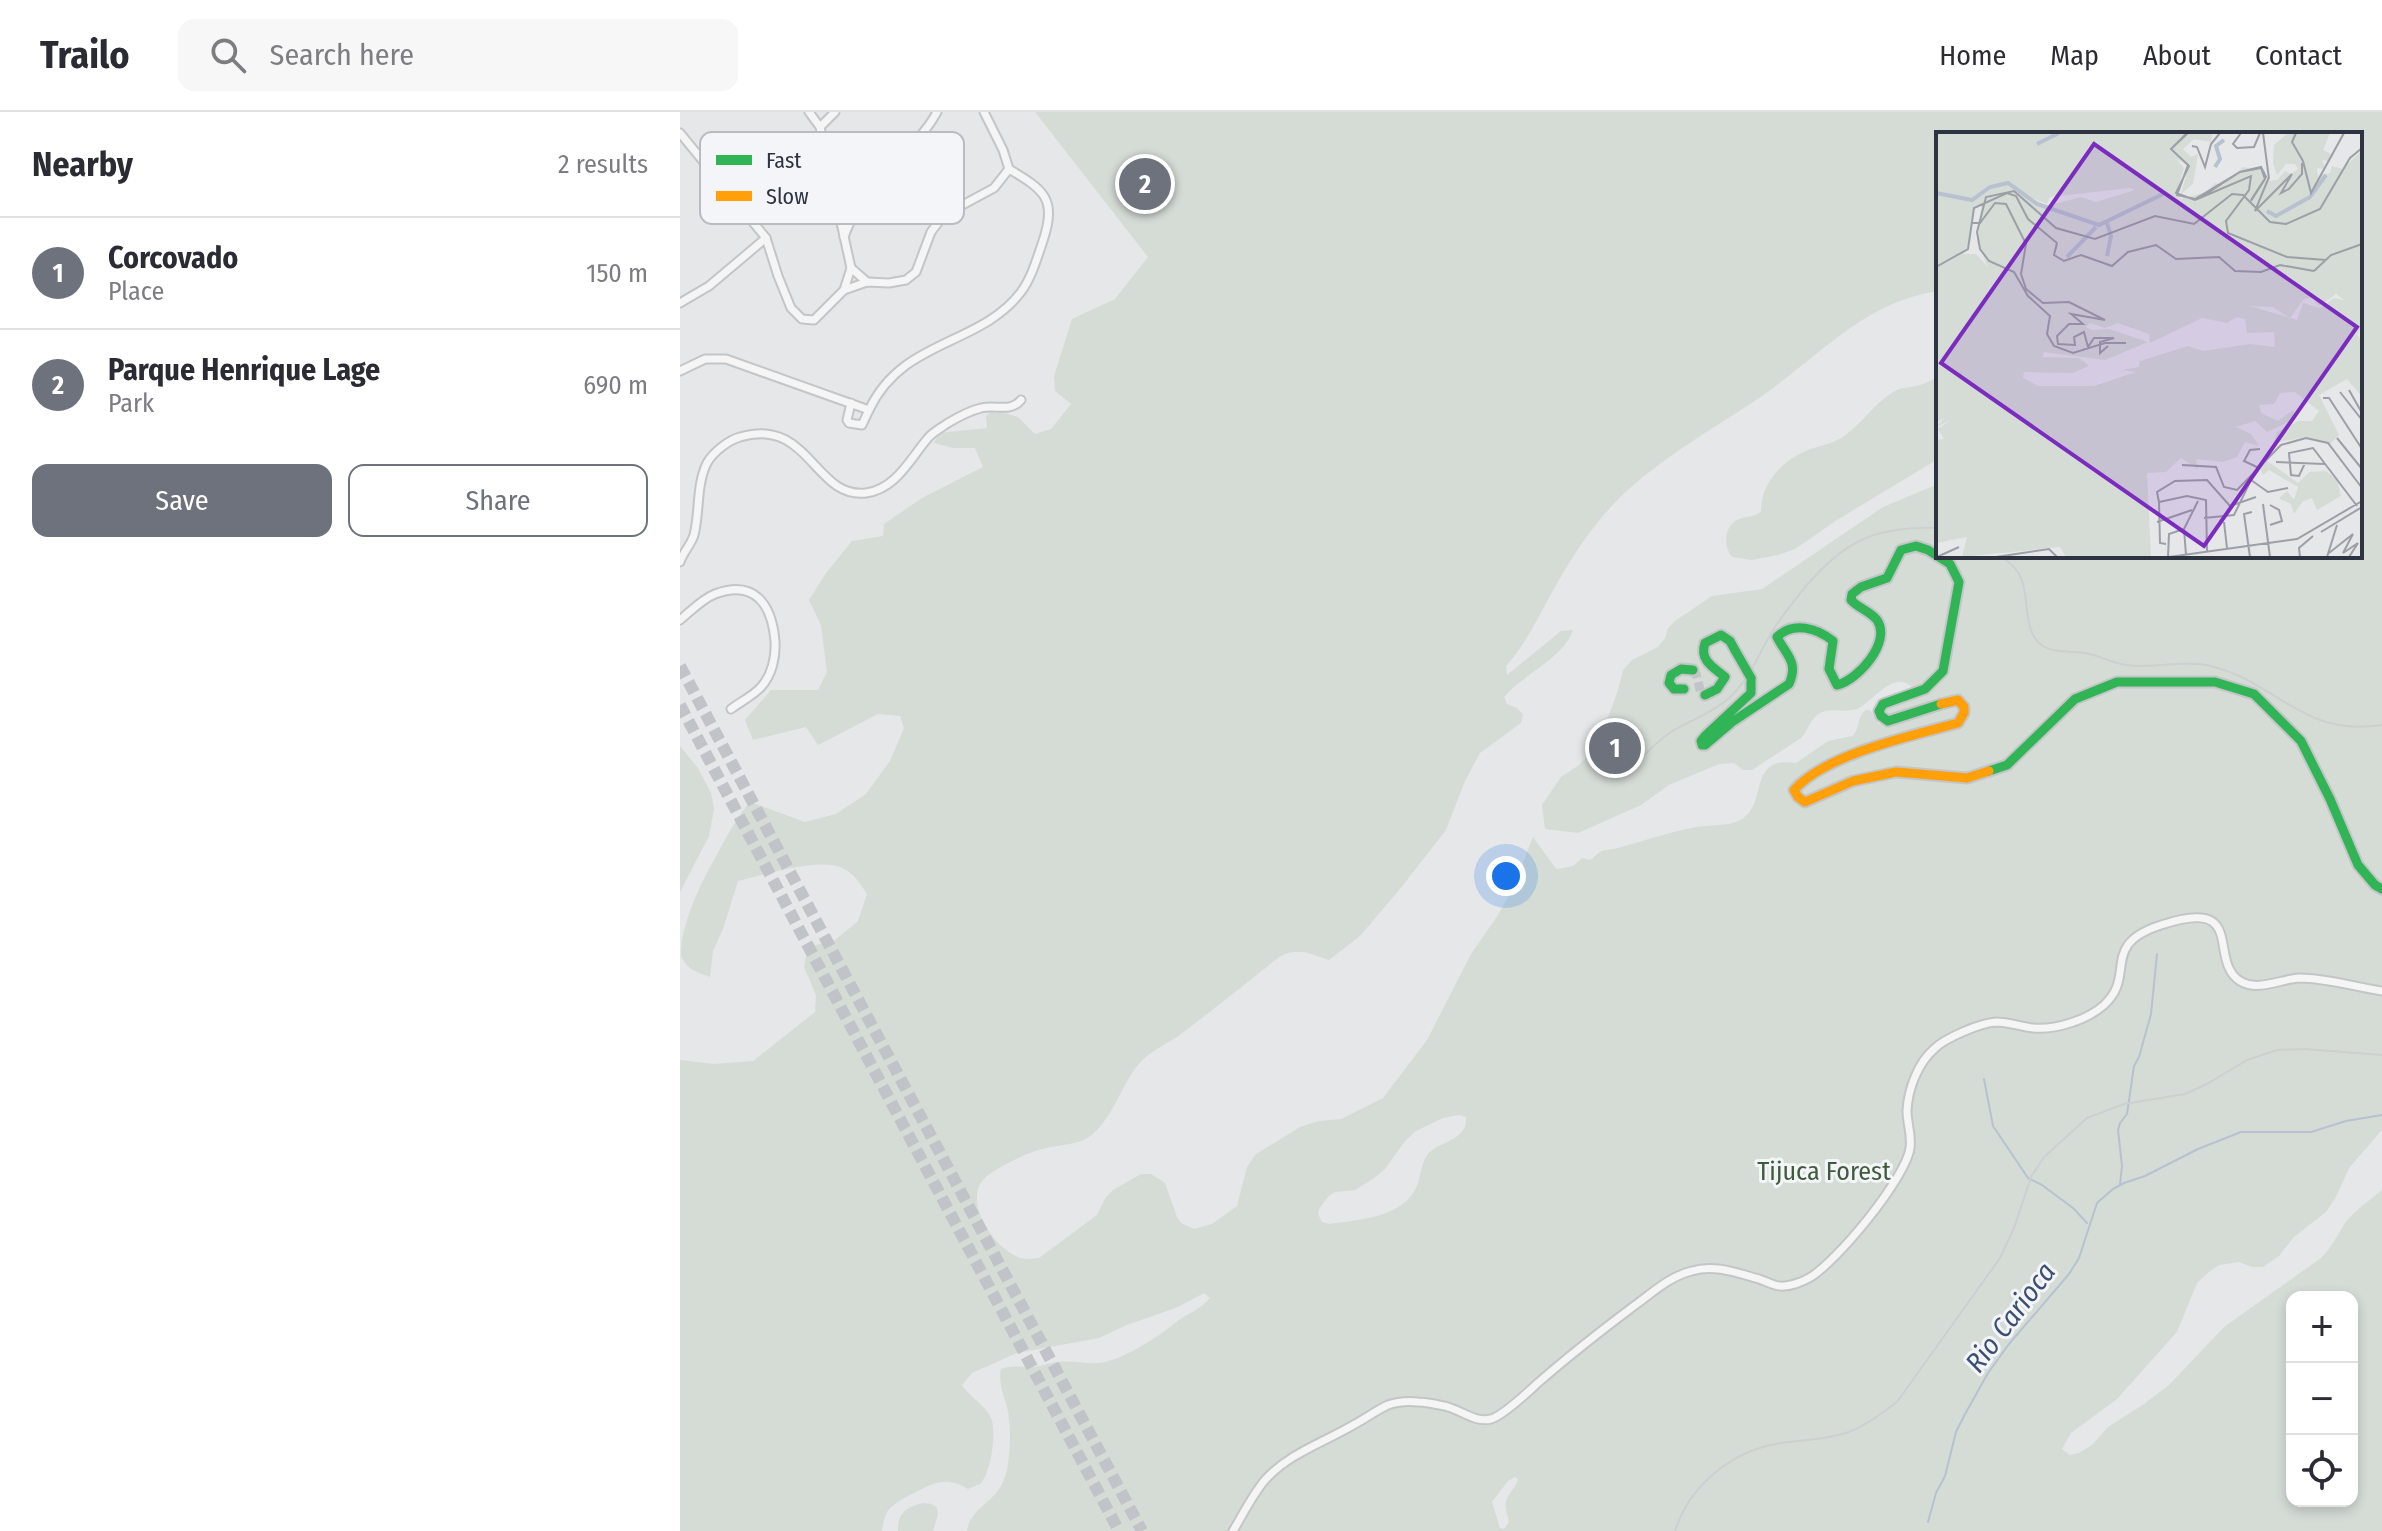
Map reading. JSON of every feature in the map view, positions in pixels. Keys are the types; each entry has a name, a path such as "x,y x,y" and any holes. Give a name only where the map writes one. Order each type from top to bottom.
{"street":[{"path":"809,112 821,132"},
{"path":"820,127 835,112"},
{"path":"922,132 937,112"},
{"path":"851,403 847,420 862,425 874,398 890,378 915,357 989,321 1022,291 1035,266 1049,223 1049,206 1045,194 1009,169 984,112"},
{"path":"680,133 700,157"},
{"path":"964,204 994,188 1009,169"},
{"path":"755,224 766,238 786,299 797,316 814,320 844,290 867,282 906,280 916,272 937,224"},
{"path":"841,224 851,268 844,290"},
{"path":"844,237 848,224"},
{"path":"680,303 709,286 766,238"},
{"path":"851,268 867,282"},
{"path":"680,371 705,359 726,359 869,410"},
{"path":"680,558 693,537 708,461 736,438 751,434 785,438 799,447 833,484 851,494 869,493 887,487 905,469 930,435 960,416 985,407 1016,406 1021,400"},
{"path":"1705,695 1719,688 1725,677 1705,661 1703,652 1705,644 1712,637 1721,635 1730,641 1751,678 1751,693 1706,735 1701,741 1702,745 1789,684 1795,674 1794,665 1777,637 1784,629 1791,627 1826,634 1833,641 1828,666 1830,678 1837,685 1853,679 1878,647 1881,626 1876,618 1854,605 1852,594 1861,587 1887,578 1901,550 1916,546 1936,555"},
{"path":"1941,558 1950,564 1959,582 1943,671 1929,688 1883,704 1879,711 1888,721 1958,700 1964,707 1962,718 1950,725 1878,745 1816,773 1797,784 1794,790 1798,797 1805,802 1853,781 1896,772 1967,778 2007,765 2075,699 2117,682 2215,682 2254,694 2301,741 2358,865 2382,889"},
{"path":"680,620 715,594 736,590 755,595 767,606 773,622 775,650 771,671 761,687 731,709"},
{"path":"1684,689 1674,689 1669,683 1670,677 1683,668 1693,670"},
{"path":"1233,1531 1266,1479 1304,1450 1386,1406 1400,1402 1419,1402 1450,1408 1474,1418 1492,1419 1673,1278 1695,1269 1727,1269 1781,1286 1806,1280 1826,1267 1859,1231 1907,1161 1911,1144 1907,1111 1911,1088 1931,1051 1940,1043 1982,1025 2006,1023 2035,1029 2067,1024 2102,1007 2114,993 2121,972 2121,956 2127,944 2156,926 2181,919 2203,918 2216,923 2222,934 2232,974 2243,984 2256,986 2298,978 2382,991"}],"green space":[{"name":"Tijuca Forest","path":"1035,112 2382,112 2382,1130 2349,1168 2326,1212 2294,1237 2279,1256 2263,1267 2239,1262 2219,1265 2197,1283 2177,1332 2117,1399 2071,1433 2062,1449 2070,1455 2079,1453 2092,1445 2108,1427 2169,1385 2224,1327 2321,1258 2351,1216 2382,1190 2382,1531 967,1531 974,1515 998,1490 1007,1470 1010,1425 1000,1382 1001,1369 1062,1362 1099,1363 1118,1358 1203,1305 1210,1298 1204,1293 1178,1307 1099,1338 1017,1353 972,1373 962,1385 985,1408 993,1424 992,1452 984,1479 968,1489 944,1482 916,1492 889,1509 882,1531 680,1531 680,1060 714,1064 753,1061 815,1012 816,995 804,967 808,947 835,940 858,921 867,894 849,872 830,865 789,868 738,881 713,951 710,977 689,967 681,956 687,919 709,870 750,802 805,822 836,814 866,794 890,761 904,728 900,716 878,714 818,745 806,727 753,740 745,720 771,690 818,690 827,672 821,625 809,600 852,541 883,536 884,524 922,498 983,467 975,448 953,448 934,443 939,433 987,428 986,416 994,410 1018,417 1035,434 1051,429 1071,404 1055,391 1054,376 1072,319 1115,299 1148,257","holes":["1936,132 2362,132 2362,558 1936,558 1936,485 1883,507 1762,589 1712,596 1675,621 1658,647 1632,660 1623,670 1597,747 1561,777 1542,805 1545,829 1578,833 1641,805 1669,785 1719,764 1734,763 1743,770 1752,770 1801,738 1820,713 1857,709 1892,684 1907,683 1914,689 1884,709 1883,715 1889,724 1879,724 1870,710 1866,710 1852,736 1828,741 1796,763 1779,763 1769,767 1763,775 1753,807 1733,823 1676,831 1602,851 1590,860 1582,858 1573,866 1557,869 1533,837 1512,890 1471,954 1427,1040 1383,1098 1341,1119 1300,1127 1256,1154 1247,1167 1237,1206 1212,1224 1194,1229 1181,1223 1165,1183 1151,1174 1141,1174 1113,1190 1097,1215 1039,1258 1019,1257 1007,1251 990,1234 979,1212 977,1200 983,1180 1002,1166 1029,1154 1076,1142 1094,1133 1107,1117 1131,1074 1147,1056 1181,1034 1281,956 1299,952 1329,960 1360,936 1446,830 1465,781 1480,753 1521,723 1523,714 1507,704 1504,697 1552,658 1573,630 1561,631 1507,675 1506,666 1525,640 1573,557 1615,502 1654,468 1762,396 1865,318 1912,297 1936,291","1466,1117 1463,1131 1458,1136 1428,1154 1415,1190 1399,1207 1365,1219 1329,1224 1322,1222 1319,1209 1329,1196 1335,1192 1355,1190 1373,1179 1416,1131 1443,1118","1515,1477 1518,1479 1506,1500 1509,1522 1504,1529 1500,1528 1492,1502 1508,1481"]},
{"path":"1936,378 1936,458 1933,462 1795,549 1752,560 1732,557 1726,541 1728,529 1736,521 1761,512 1764,492 1780,468 1806,451 1841,438 1897,390"},
{"path":"680,746 698,768 711,793 714,809 709,836 680,892"},
{"path":"923,1503 937,1508 933,1531 898,1531 904,1512"}],"waterway":[{"path":"2120,1184 2122,1166 2118,1130 2127,1114 2134,1066 2151,1014 2157,954"},
{"path":"1984,1079 1993,1126 2028,1178 2073,1208 2087,1223"},
{"name":"Rio Carioca","path":"1928,1522 1936,1493 1945,1476 1956,1432 1964,1416 1988,1373 2009,1344 2079,1258 2097,1203 2124,1183 2241,1132 2311,1132 2346,1121 2382,1115"}],"tunnel":[{"path":"680,666 1142,1531"},
{"path":"1693,670 1701,693 1705,695"},
{"path":"680,705 1119,1531"}],"tram line":[{"path":"1639,760 1667,735 1716,708 1736,691 1780,619 1816,575 1845,549 1877,534 1936,528"},
{"path":"2003,558 2019,574 2032,633 2047,648 2090,654 2126,665 2206,665 2230,672 2309,715 2330,723 2354,727 2382,725"},
{"path":"1675,1531 1681,1515 1701,1487 1713,1474 1742,1455 1775,1444 1849,1432 1897,1402 2000,1258 2031,1177 2044,1157 2087,1118 2124,1104 2185,1094 2247,1060 2277,1050 2382,1055"}],"traffic: fast":[{"path":"1751,678 1751,693 1706,735 1701,741 1702,745 1789,684 1792,664 1777,637 1783,632 1805,628 1833,641 1829,669 1837,685 1854,676 1876,649 1880,629 1877,620 1851,600 1852,594 1861,587 1887,578 1901,550 1916,546 1936,555"},
{"path":"1941,558 1950,564 1959,582 1943,671 1925,689 1883,704 1879,711 1888,721 1941,704"},
{"path":"1705,695 1717,689 1725,677 1706,659 1705,643 1721,635 1730,641 1736,652"},
{"path":"1736,652 1751,678"},
{"path":"1684,689 1674,689 1669,683 1671,675 1681,669 1693,670"},
{"path":"1989,771 2007,765 2075,699 2117,682 2215,682 2254,694 2301,741 2358,865 2382,889"}],"traffic: slow":[{"path":"1941,704 1958,700 1964,707 1958,723 1848,756 1808,777 1794,790 1798,797 1805,802 1853,781 1896,772 1967,778 1989,771"}],"place":[{"name":"Parque Henrique Lage","path":"1145,184"},
{"name":"Corcovado","path":"1615,748"}]}
